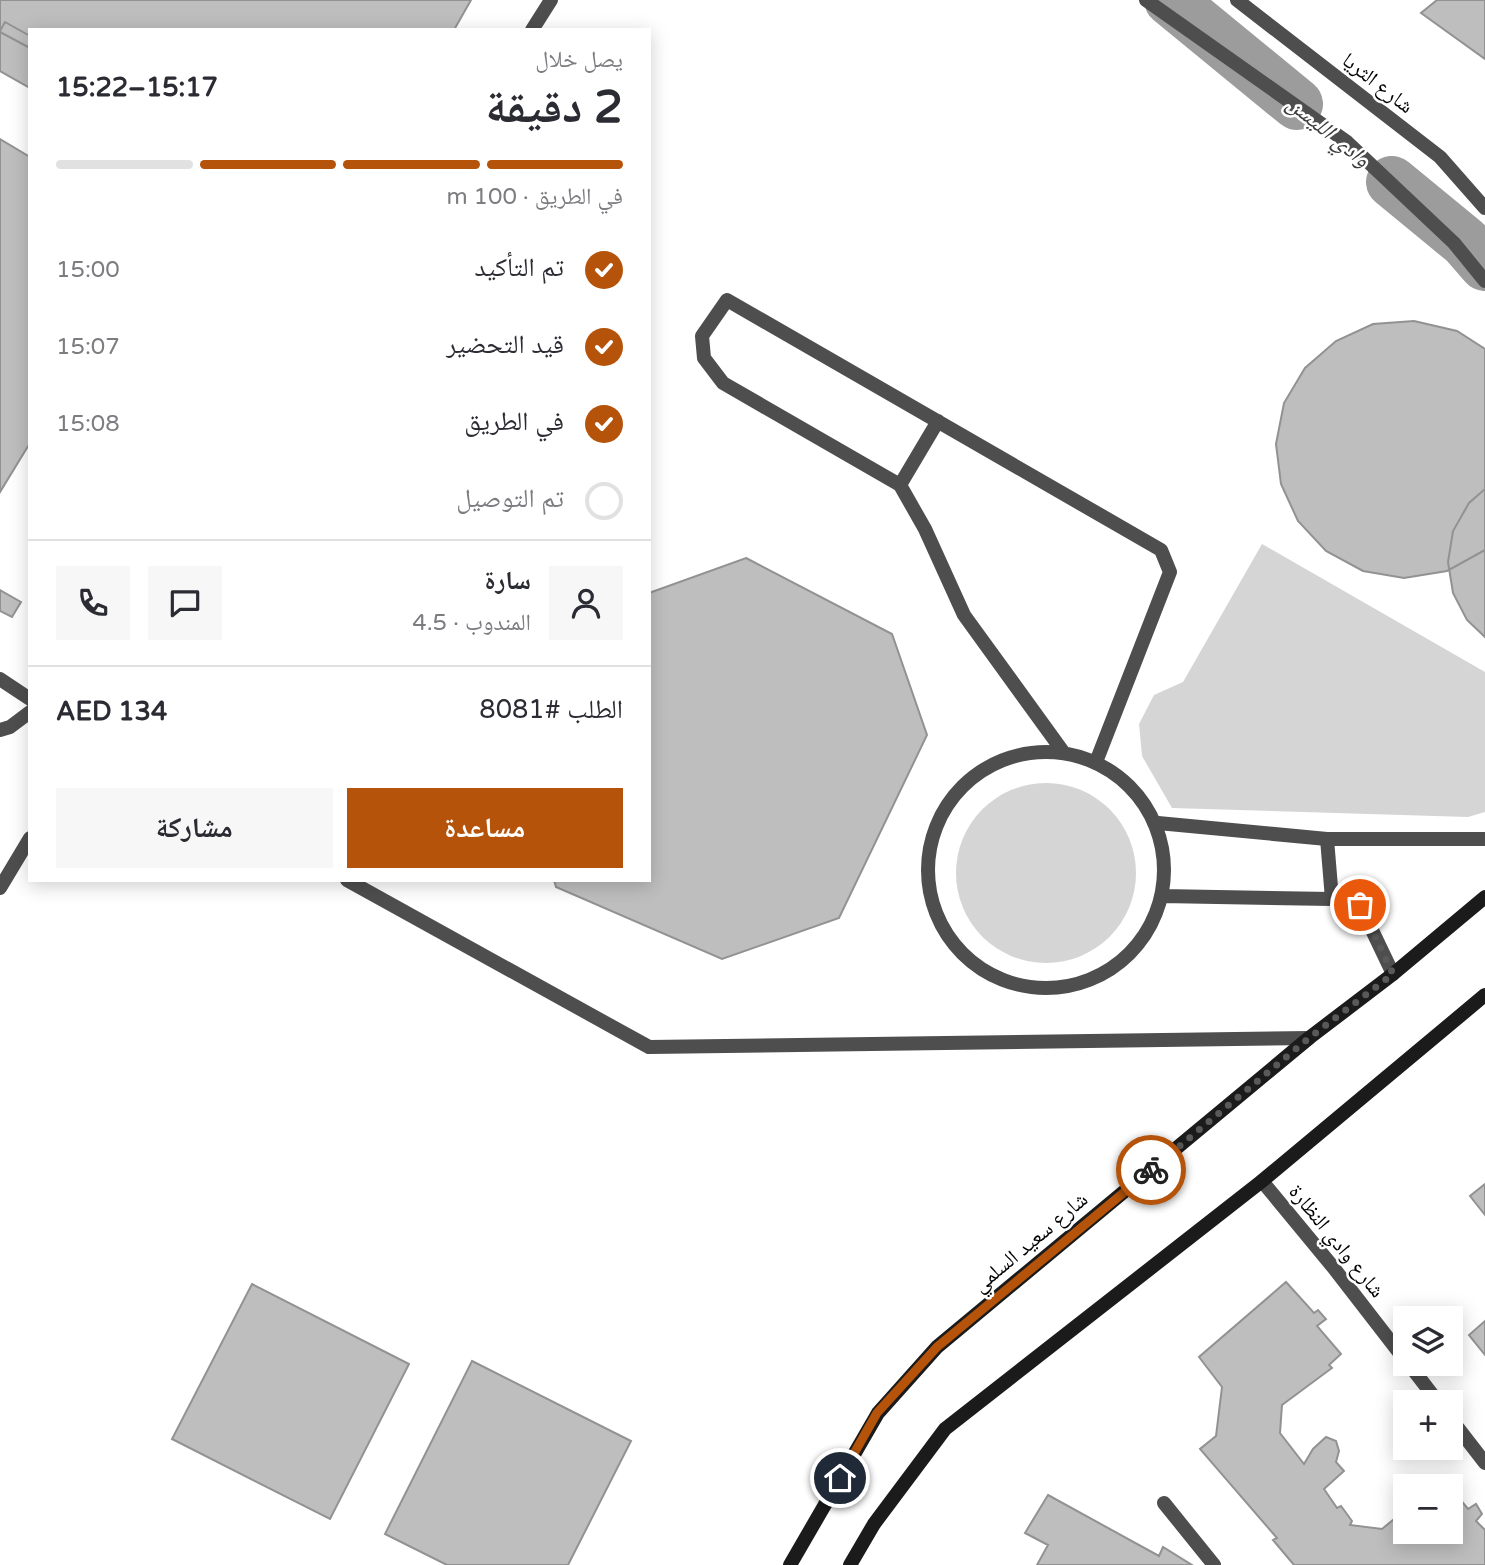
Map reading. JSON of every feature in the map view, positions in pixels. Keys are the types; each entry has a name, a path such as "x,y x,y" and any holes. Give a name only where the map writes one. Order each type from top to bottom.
{"street":[{"path":"534,28 551,0"},
{"path":"1146,0 1347,142 1454,243 1485,281"},
{"name":"شارع الثريا","path":"1237,0 1440,157 1485,208"},
{"path":"1064,753 964,615 925,529 900,485 723,383 704,358 702,336 727,300 1161,550 1170,572 1096,762"},
{"path":"900,485 938,421"},
{"path":"0,679 28,698"},
{"path":"0,730 10,727 28,714"},
{"path":"1035,752 1064,753 1096,762 1124,780 1158,823 1164,865 1162,896 1149,927 1128,954 1101,974 1069,985 1046,987 1002,979 982,969 964,955 938,918 930,896 928,873 929,850 936,827 946,807 961,788 983,771 1008,758 1035,752"},
{"path":"1158,823 1327,839 1485,839"},
{"path":"1327,839 1332,898"},
{"path":"0,888 28,841"},
{"path":"351,882 649,1047 1309,1038"},
{"path":"1162,896 1332,898 1360,905 1393,974"},
{"name":"شارع سعيد السلمي","path":"790,1565 877,1413 937,1347 1309,1038 1393,974 1485,897"},
{"path":"850,1565 874,1524 945,1429 1262,1181 1485,995"},
{"name":"شارع وادي النظارة","path":"1262,1181 1393,1345"},
{"name":"شارع وادي النظارة","path":"1417,1376 1428,1390"},
{"path":"1463,1435 1485,1463"},
{"path":"1164,1503 1214,1565"}],"shaded area":[{"path":"1262,544 1485,672 1485,812 1468,817 1172,808 1142,756 1139,724 1154,695 1183,682"},
{"path":"1046,783 1081,790 1110,809 1129,838 1136,873 1129,908 1110,937 1081,956 1046,963 1011,956 982,937 963,908 956,873 963,838 982,809 1011,790"}],"building":[{"path":"0,0 471,0 455,28 28,28 28,47 0,32"},
{"path":"1437,0 1485,0 1485,59 1421,13"},
{"path":"5,22 28,35 28,87 0,71 0,31"},
{"path":"0,139 28,156 28,446 0,492"},
{"path":"1414,321 1457,331 1485,349 1485,550 1447,571 1404,578 1363,571 1326,551 1298,521 1281,484 1276,444 1284,403 1305,368 1336,341 1373,324"},
{"path":"1485,489 1485,637 1467,620 1453,593 1448,562 1453,531 1469,503"},
{"path":"746,558 892,634 927,735 839,918 722,959 556,887 555,882 651,882 651,592"},
{"path":"0,590 21,602 12,617 0,611"},
{"path":"1485,1184 1485,1215 1470,1196"},
{"path":"1286,1282 1314,1313 1318,1310 1326,1319 1317,1326 1341,1354 1329,1365 1332,1368 1282,1405 1280,1433 1304,1464 1313,1449 1326,1437 1336,1441 1339,1451 1336,1462 1344,1471 1324,1489 1337,1508 1341,1506 1352,1521 1350,1525 1382,1529 1393,1520 1393,1544 1463,1544 1463,1503 1468,1509 1476,1504 1482,1514 1476,1521 1485,1530 1485,1565 1294,1565 1273,1540 1277,1538 1200,1449 1216,1436 1222,1387 1199,1357"},
{"path":"252,1284 409,1364 330,1519 172,1439"},
{"path":"1485,1321 1485,1355 1469,1335"},
{"path":"472,1361 631,1441 568,1565 447,1565 385,1534"},
{"path":"1048,1495 1159,1556 1163,1547 1192,1565 1037,1565 1048,1545 1025,1533"}],"waterway":[{"name":"وادي الليسن","path":"1170,0 1297,104"},
{"name":"وادي الليسن","path":"1392,182 1465,242 1485,265"}],"way so far":[{"path":"1151,1170 1309,1038 1393,974 1360,905"}],"route":[{"path":"840,1478 877,1413 937,1347 1151,1170"}]}
